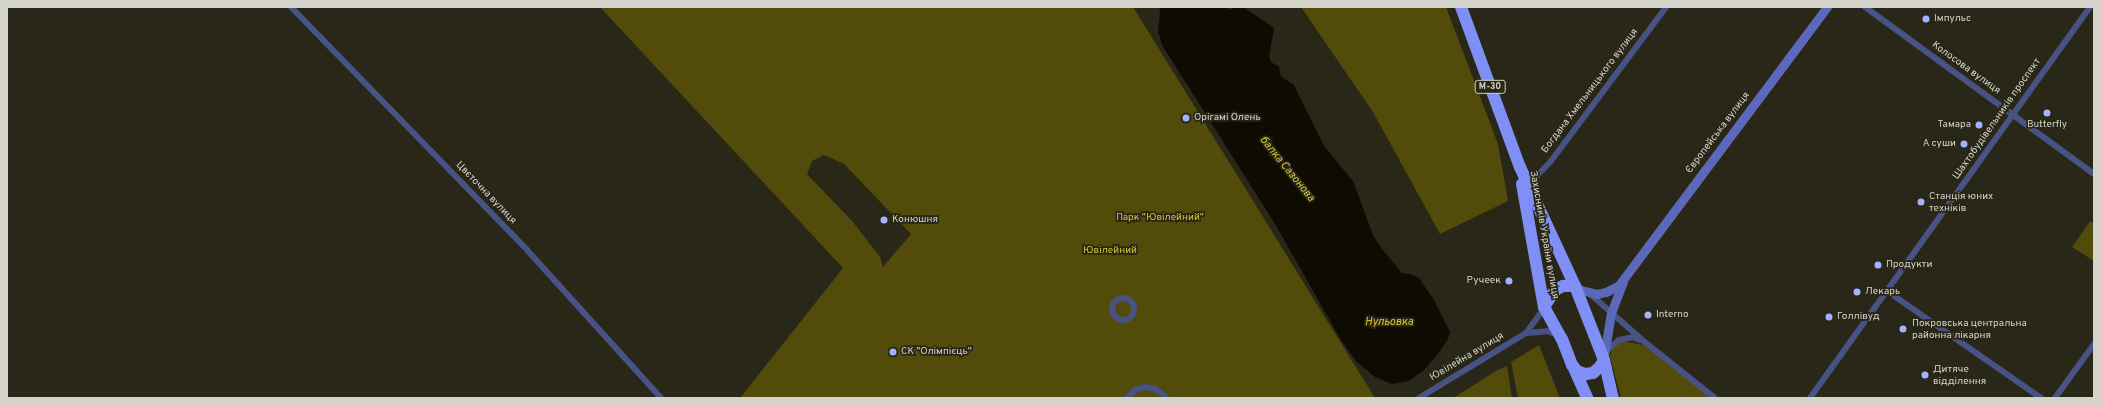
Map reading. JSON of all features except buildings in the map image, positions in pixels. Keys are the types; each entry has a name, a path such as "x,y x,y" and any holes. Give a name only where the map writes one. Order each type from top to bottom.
{"highway":[{"name":"Захисників України вулиця","path":"1461,7 1520,167 1575,286"},
{"name":"Захисників України вулиця","path":"1520,167 1544,307"},
{"path":"1544,307 1552,293 1557,289 1563,286 1575,286"},
{"name":"М-30","path":"1575,286 1604,356 1613,398"},
{"name":"М-30","path":"1544,307 1562,339 1587,398"},
{"path":"1572,364 1577,371 1589,373 1600,368 1604,356"}],"street":[{"name":"Цвєточна вулиця","path":"291,7 516,239 661,398"},
{"name":"Богдана Хмельницького вулиця","path":"1528,185 1551,161 1666,7"},
{"name":"Європейська вулиця","path":"1589,293 1606,292 1619,285 1827,7"},
{"name":"Колосова вулиця","path":"1865,7 2094,174"},
{"name":"Шахтобудівельників проспект","path":"1810,398 2090,7"},
{"name":"Європейська вулиця","path":"1604,356 1611,313 1627,273"},
{"path":"1575,286 1589,293 1646,343 1715,398"},
{"path":"1887,292 2041,398"},
{"name":"Ювілейна вулиця","path":"1419,398 1526,333 1544,307"},
{"name":"Ювілейна вулиця","path":"1526,333 1547,331 1555,333 1562,339"},
{"path":"1604,356 1612,344 1626,338 1640,339 1646,343"},
{"path":"2055,398 2094,344"},
{"path":"1127,398 1135,390 1146,387 1156,389 1167,398"}],"green space":[{"path":"600,7 1133,7 1375,398 740,398 843,268","holes":["824,155 844,164 911,234 883,267 880,257 853,222 807,174 812,161"]},
{"path":"1301,7 1446,7 1498,144 1508,201 1440,234 1373,112"},
{"path":"2090,221 2094,224 2094,261 2072,247"},
{"path":"1622,341 1648,346 1714,398 1621,398 1610,357 1612,348"},
{"path":"1539,345 1560,398 1518,398 1511,362"},
{"path":"1507,366 1512,398 1453,398 1496,371"}],"water":[{"name":"Нульовка","path":"1165,7 1227,7 1229,10 1236,7 1245,8 1274,28 1269,57 1271,62 1279,67 1280,74 1283,78 1294,85 1324,146 1353,181 1373,235 1382,249 1402,273 1410,274 1419,278 1434,300 1450,332 1448,339 1437,355 1424,370 1409,381 1392,384 1375,377 1357,362 1341,340 1275,224 1162,45 1158,31 1160,11"}],"waterway":[{"name":"балка Сазонова","path":"1161,7 1164,12"}],"place":[{"name":"Імпульс","path":"1926,19"},
{"name":"Butterfly","path":"2047,113"},
{"name":"Орігамі Олень","path":"1186,118"},
{"name":"Тамара","path":"1979,125"},
{"name":"А суши","path":"1964,144"},
{"name":"Станція юних техніків","path":"1921,202"},
{"name":"Конюшня","path":"884,220"},
{"name":"Продукти","path":"1878,265"},
{"name":"Ручеек","path":"1509,281"},
{"name":"Лекарь","path":"1857,292"},
{"name":"Interno","path":"1648,315"},
{"name":"Голлівуд","path":"1829,317"},
{"name":"Покровська центральна районна лікарня","path":"1903,329"},
{"name":"СК \"Олімпієць\"","path":"893,352"},
{"name":"Дитяче відділення","path":"1925,375"}],"park label":[{"name":"Парк \"Ювілейний\"","path":"1160,218"},
{"name":"Ювілейний","path":"1110,251"}]}
